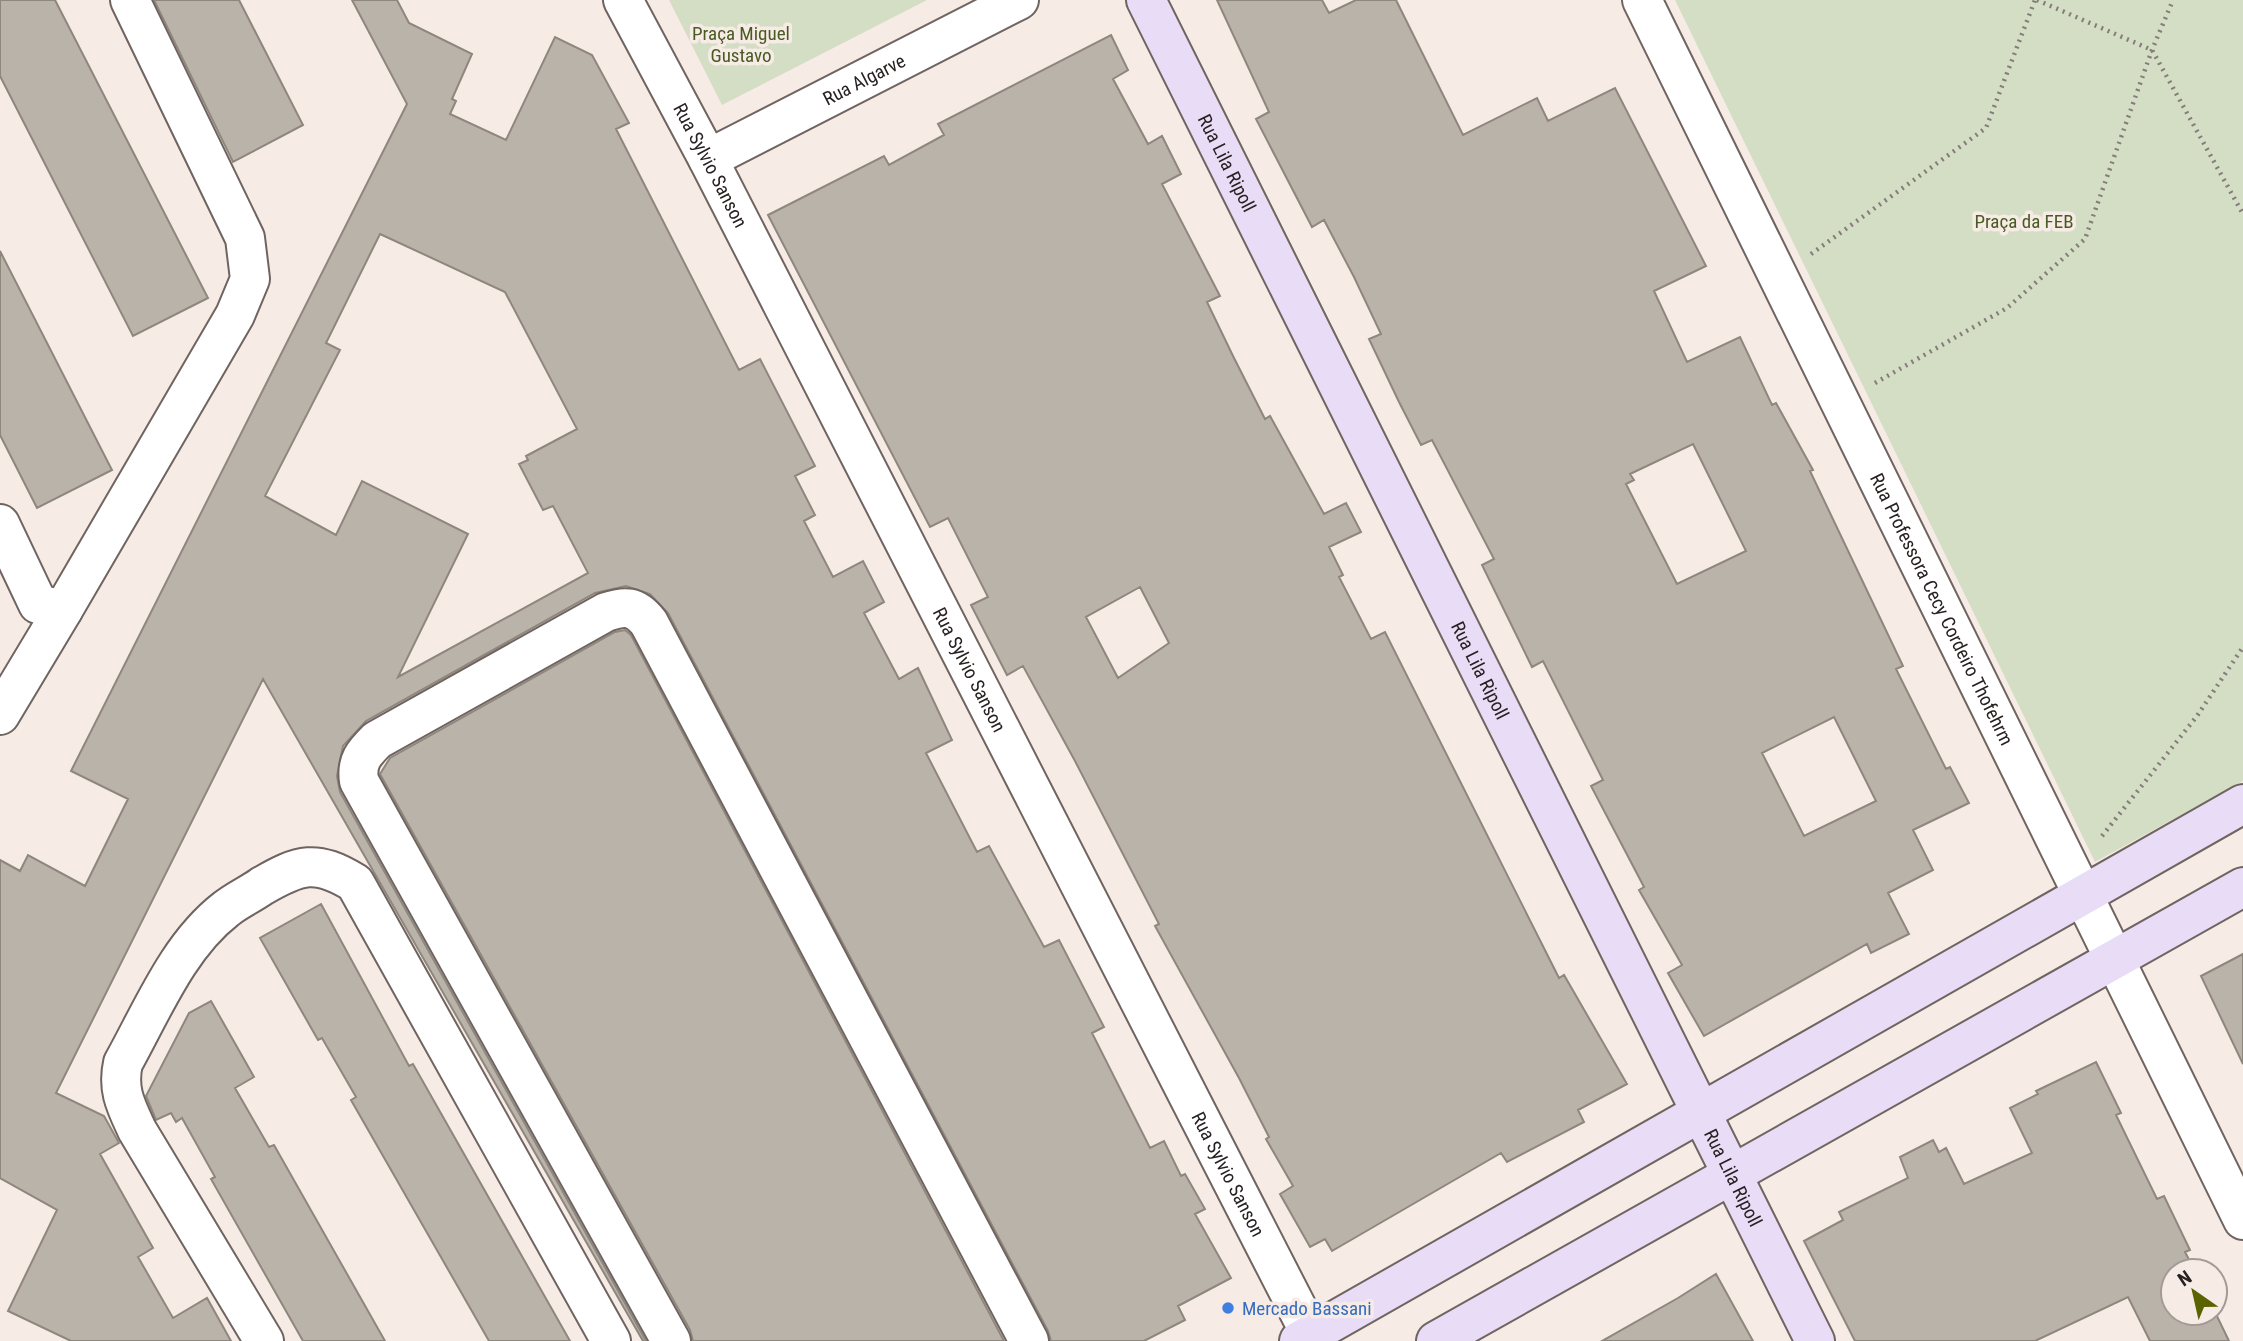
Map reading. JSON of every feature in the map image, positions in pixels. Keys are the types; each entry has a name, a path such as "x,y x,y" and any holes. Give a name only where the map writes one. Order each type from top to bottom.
{"street":[{"path":"0,715 235,315 250,279 245,238 130,0"},
{"name":"Rua Sylvio Sanson","path":"622,0 708,159 1308,1339"},
{"name":"Rua Algarve","path":"708,159 1019,0"},
{"name":"Rua Lila Ripoll","path":"1146,0 1815,1341"},
{"name":"Rua Professora Cecy Cordeiro Thofehrm","path":"1642,0 2243,1220"},
{"path":"0,524 38,604 64,610"},
{"path":"671,1341 359,781 357,767 362,755 377,740 606,612 623,606 633,607 649,622 1029,1341"},
{"path":"1308,1339 2243,804"},
{"path":"264,1341 137,1130 121,1096 120,1078 123,1063 177,966 208,927 225,909 289,870 320,866 355,883 611,1341"},
{"path":"1436,1341 2243,887"}],"path":[{"path":"1801,260 1986,128 2036,0 2152,50 2243,214"},
{"path":"1865,389 2007,308 2085,239 2152,50 2173,0"},
{"path":"2098,841 2197,716 2243,647"}],"green space":[{"name":"Praça Miguel Gustavo","path":"669,0 927,0 722,105"},
{"name":"Praça da FEB","path":"1675,0 2243,0 2243,781 2095,862"}],"building":[{"path":"0,0 55,0 208,298 133,336 0,76"},
{"path":"154,0 239,0 303,125 233,162"},
{"path":"352,0 397,0 409,23 472,54 452,99 456,101 450,114 506,140 555,37 592,55 629,123 616,129 739,370 760,359 815,466 795,476 815,515 804,521 833,577 863,561 884,602 864,613 899,679 918,668 952,740 926,753 977,852 989,846 1044,947 1059,940 1104,1027 1092,1033 1150,1148 1164,1141 1181,1176 1185,1174 1205,1209 1195,1214 1231,1278 1178,1306 1185,1320 1144,1341 1051,1341 668,613 650,594 626,586 595,593 366,721 343,746 337,776 340,792 646,1341 643,1341 263,679 56,1093 104,1116 119,1143 100,1154 153,1248 138,1257 173,1318 207,1298 231,1341 71,1341 8,1311 57,1210 0,1178 0,860 20,871 28,855 85,886 128,799 71,771 407,104","holes":["380,234 505,292 577,429 526,456 528,460 519,464 543,510 553,506 588,573 398,677 468,534 362,481 336,535 265,496 340,350 326,343"]},
{"path":"1217,0 1322,0 1329,13 1356,0 1396,0 1463,135 1537,98 1548,121 1615,88 1706,266 1654,291 1687,362 1740,337 1772,405 1776,403 1813,470 1810,471 1903,666 1896,669 1946,769 1950,767 1969,803 1913,830 1933,870 1888,893 1909,934 1871,953 1867,944 1704,1036 1668,973 1682,965 1639,890 1644,887 1591,786 1603,780 1543,661 1532,667 1482,565 1494,559 1432,440 1421,445 1399,402 1369,339 1381,334 1354,277 1324,220 1312,227 1256,119 1269,112","holes":["1693,444 1746,551 1677,584 1626,484 1634,480 1630,474","1834,717 1876,801 1804,836 1762,753"]},
{"path":"1111,35 1128,70 1113,79 1148,144 1162,136 1181,174 1162,184 1220,296 1207,302 1233,356 1265,419 1270,416 1324,514 1346,503 1361,532 1329,547 1343,575 1339,577 1371,639 1385,632 1559,978 1564,975 1627,1084 1578,1110 1584,1122 1507,1162 1501,1153 1332,1251 1325,1239 1310,1247 1280,1194 1293,1186 1266,1139 1269,1137 1239,1078 1155,926 1159,924 1075,761 1023,666 1007,675 971,605 988,597 948,518 930,527 768,215 884,156 889,165 944,135 938,124","holes":["1140,587 1169,643 1118,678 1086,617"]},
{"path":"0,251 112,470 37,508 0,435"},
{"path":"625,630 631,635 1004,1341 693,1341 690,1330 380,774 390,758 615,632"},
{"path":"321,904 409,1066 413,1064 570,1341 489,1341 351,1100 356,1097 322,1038 318,1040 260,938"},
{"path":"2243,954 2243,1064 2201,976"},
{"path":"211,1001 254,1077 235,1088 269,1147 274,1145 385,1341 303,1341 211,1179 215,1177 182,1118 176,1122 171,1113 156,1120 146,1096 189,1013"},
{"path":"2096,1062 2121,1113 2116,1115 2157,1199 2164,1196 2190,1250 2185,1252 2188,1257 2159,1257 2159,1327 2222,1327 2229,1341 2150,1341 2128,1297 2035,1341 1855,1341 1804,1241 1843,1220 1839,1212 1908,1178 1900,1157 1933,1140 1939,1152 1946,1148 1964,1184 2032,1153 2010,1108 2038,1094 2036,1091"},
{"path":"1716,1274 1753,1341 1602,1341 1678,1298"}],"place":[{"name":"Mercado Bassani","path":"1228,1308"}]}
